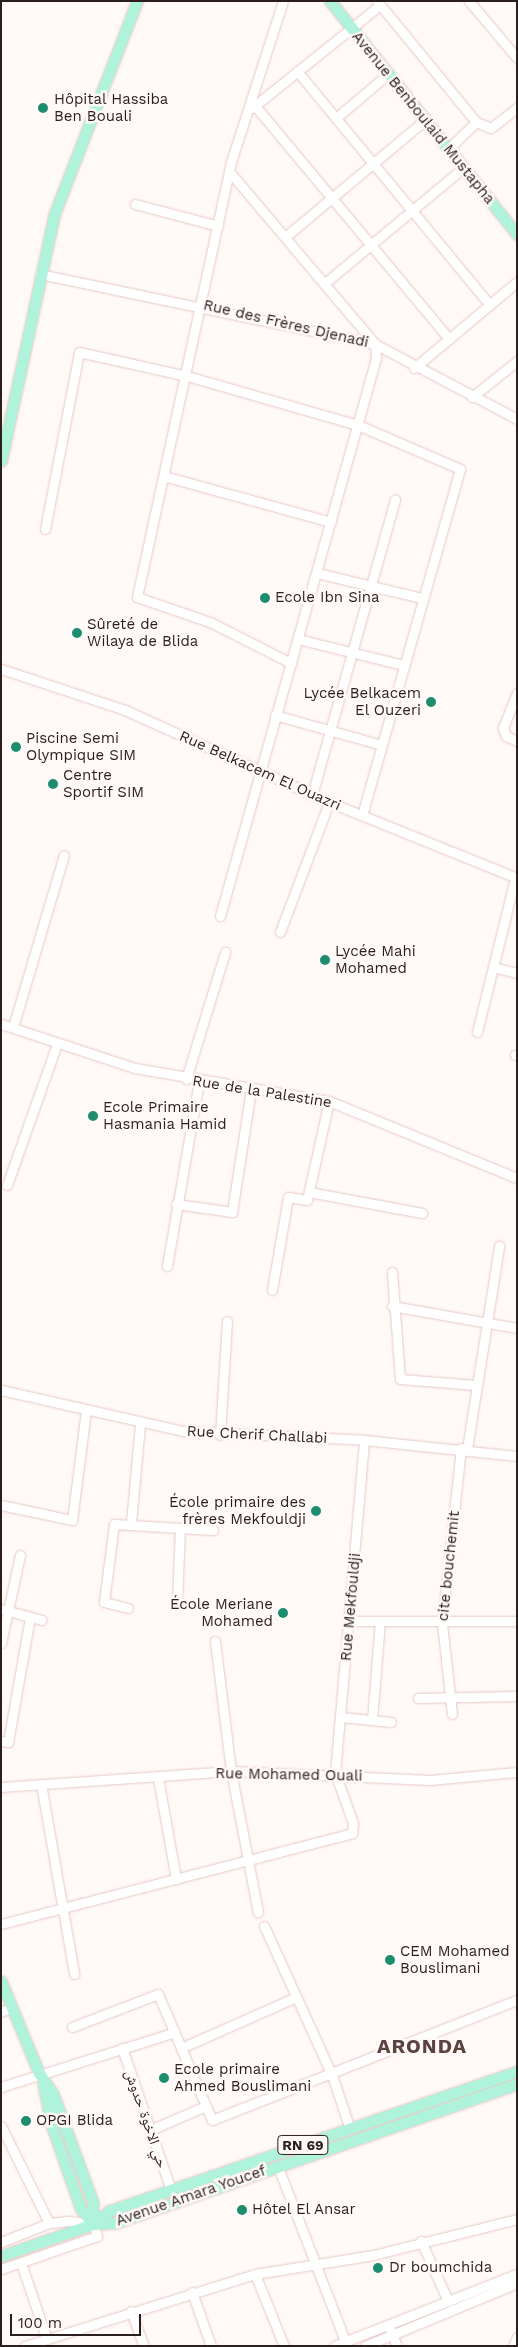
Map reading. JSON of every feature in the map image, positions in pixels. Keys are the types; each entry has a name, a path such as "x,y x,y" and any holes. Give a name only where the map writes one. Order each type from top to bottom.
{"main road":[{"path":"1,461 40,274 64,182 137,1"},
{"name":"Avenue Benboulaid Mustapha","path":"330,1 517,234"},
{"path":"1,1981 6,2010 53,2094 94,2203 92,2224"},
{"name":"Avenue Amara Youcef","path":"92,2224 109,2211 517,2071"},
{"name":"Avenue Amara Youcef","path":"92,2224 115,2223 517,2084"},
{"path":"350,2129 353,2141"},
{"name":"RN 69","path":"1,2256 92,2224"}],"street":[{"path":"283,1 229,171 188,376 137,597 212,623 291,663"},
{"path":"469,1 517,58"},
{"path":"247,110 256,107 378,4 476,122 491,128 517,108"},
{"path":"297,71 337,117 490,305"},
{"path":"337,117 388,74"},
{"path":"256,107 332,196 449,339"},
{"path":"286,237 332,196 426,120"},
{"path":"448,150 476,122"},
{"path":"325,283 463,168"},
{"path":"220,916 258,771 332,522 376,358 375,344 229,171"},
{"path":"135,204 218,226"},
{"name":"Rue des Frères Djenadi","path":"40,274 202,305 375,344 414,368 517,420"},
{"path":"414,368 517,282"},
{"path":"45,529 80,352 188,376 358,425 460,469 362,815"},
{"path":"472,397 517,361"},
{"path":"164,476 332,522"},
{"path":"312,795 332,731 370,585 395,499"},
{"path":"317,573 422,598"},
{"path":"298,639 404,665"},
{"name":"Rue Belkacem El Ouazri","path":"1,668 125,710 312,795 516,878"},
{"path":"517,693 503,728 506,736 517,741"},
{"path":"275,716 382,745"},
{"path":"280,932 329,802"},
{"path":"14,1027 64,855"},
{"path":"477,1032 516,878"},
{"path":"186,1079 225,952"},
{"path":"494,967 517,973"},
{"name":"Rue de la Palestine","path":"1,1024 14,1027 57,1044 186,1079 329,1101 517,1178"},
{"path":"7,1185 57,1044"},
{"path":"167,1266 176,1204 199,1080"},
{"path":"176,1204 232,1212 251,1089"},
{"path":"272,1290 288,1197 307,1200 329,1101"},
{"path":"309,1192 422,1213"},
{"name":"cite bouchemit","path":"452,1714 442,1623 464,1448 499,1246"},
{"path":"392,1272 392,1306 400,1379 476,1385"},
{"path":"392,1306 485,1324 517,1328"},
{"path":"220,1435 227,1321"},
{"name":"Rue Cherif Challabi","path":"1,1390 140,1425 220,1435 364,1440 464,1448 517,1456"},
{"path":"1,1505 72,1520 86,1411"},
{"path":"131,1522 140,1425"},
{"name":"Rue Mekfouldji","path":"336,1774 364,1440"},
{"path":"128,1608 104,1602 114,1524 131,1522 213,1530"},
{"path":"178,1602 180,1528"},
{"path":"1,1643 4,1610 20,1555"},
{"path":"4,1610 42,1620"},
{"path":"1,1741 8,1742 30,1617"},
{"path":"350,1620 442,1623 517,1621"},
{"path":"372,1720 380,1621"},
{"path":"214,1641 231,1771 258,1912"},
{"path":"418,1698 517,1696"},
{"path":"341,1717 391,1722"},
{"name":"Rue Mohamed Ouali","path":"1,1787 158,1778 231,1771 336,1774 430,1780 517,1772"},
{"path":"1,1924 61,1907 248,1862 352,1833 353,1823 336,1774"},
{"path":"158,1778 176,1879"},
{"path":"41,1784 74,1974"},
{"path":"264,1926 332,2075 350,2129"},
{"path":"72,2028 158,1994 212,2120 332,2075 517,2000"},
{"path":"181,2048 296,1997"},
{"path":"1,2087 175,2032"},
{"name":"حي الاخوة حدوش","path":"122,2048 171,2190"},
{"path":"150,2130 206,2106"},
{"path":"1,2126 49,2223"},
{"path":"278,2167 313,2265 346,2343"},
{"path":"25,2346 46,2337 255,2274 373,2255 421,2241 517,2219"},
{"path":"1,2242 49,2223 92,2224 97,2236 1,2269"},
{"path":"421,2241 448,2301"},
{"path":"21,2263 46,2337"},
{"path":"255,2274 284,2346"},
{"path":"334,2346 346,2343 389,2324 517,2274"},
{"path":"365,2346 517,2283"},
{"path":"192,2292 211,2346"},
{"path":"131,2311 144,2346"},
{"path":"389,2324 397,2346"},
{"path":"513,2346 517,2337"}],"place":[{"name":"Hôpital Hassiba Ben Bouali","path":"43,108"},
{"name":"Ecole Ibn Sina","path":"265,598"},
{"name":"Sûreté de Wilaya de Blida","path":"77,633"},
{"name":"Lycée Belkacem El Ouzeri","path":"431,702"},
{"name":"Piscine Semi Olympique SIM","path":"16,747"},
{"name":"Centre Sportif SIM","path":"53,784"},
{"name":"Lycée Mahi Mohamed","path":"325,960"},
{"name":"Ecole Primaire Hasmania Hamid","path":"93,1116"},
{"name":"École primaire des frères Mekfouldji","path":"316,1511"},
{"name":"École Meriane Mohamed","path":"283,1613"},
{"name":"CEM Mohamed Bouslimani","path":"390,1960"},
{"name":"Ecole primaire Ahmed Bouslimani","path":"164,2078"},
{"name":"OPGI Blida","path":"26,2121"},
{"name":"Hôtel El Ansar","path":"242,2210"},
{"name":"Dr boumchida","path":"378,2268"}],"district":[{"name":"ARONDA","path":"422,2046"}]}
